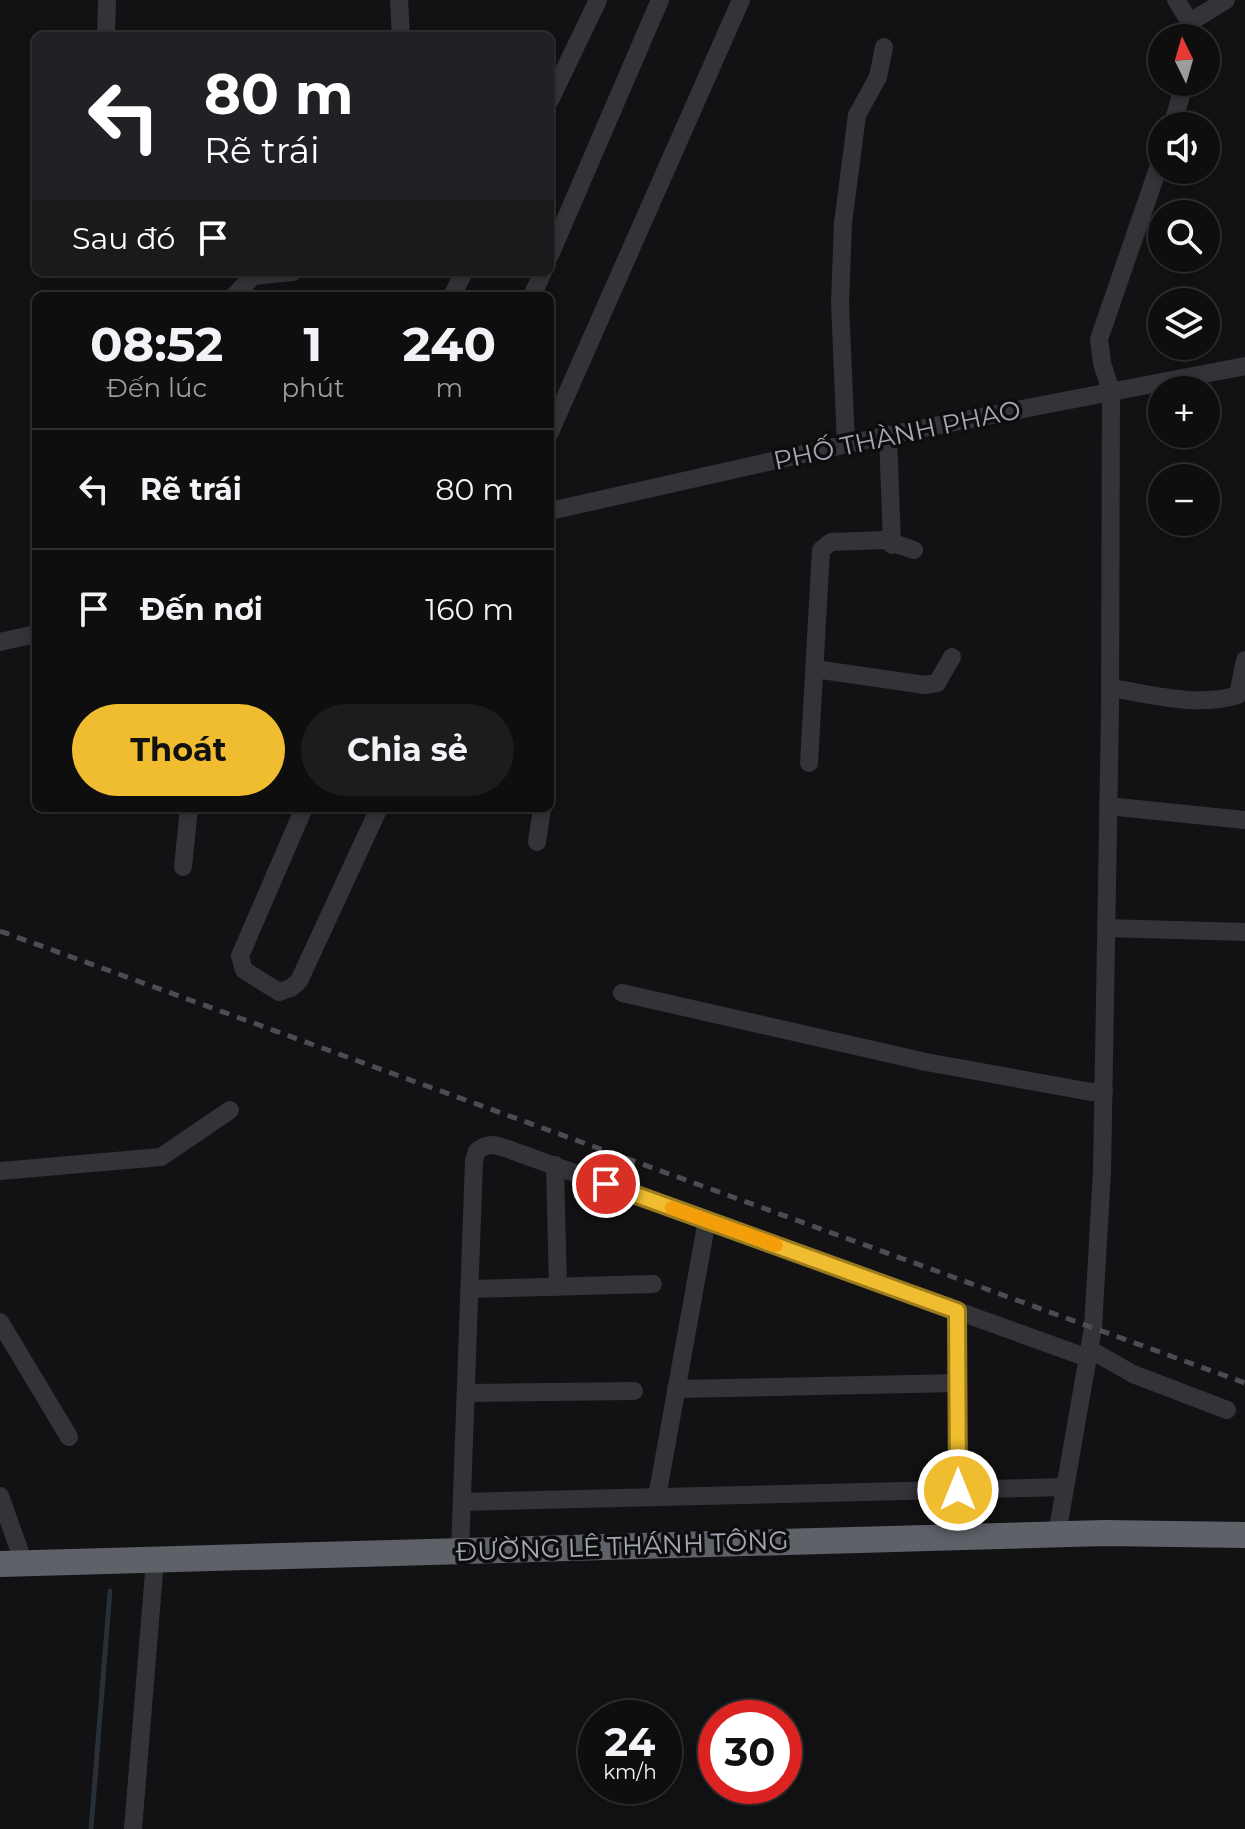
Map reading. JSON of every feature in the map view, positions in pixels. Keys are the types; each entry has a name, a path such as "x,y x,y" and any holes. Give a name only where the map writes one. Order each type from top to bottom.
{"highway":[{"name":"ĐƯỜNG LÊ THÁNH TÔNG","path":"12,1564 1057,1534 1245,1535"}],"street":[{"path":"106,32 107,0"},
{"path":"399,0 401,32"},
{"path":"554,92 598,0"},
{"path":"554,246 660,0"},
{"path":"554,423 741,0"},
{"path":"1176,0 1189,24"},
{"path":"1199,24 1226,0"},
{"path":"846,444 840,303 843,223 857,115 878,77 884,47"},
{"path":"1057,1534 1093,1328 1101,1187 1110,688 1111,391 1102,363 1099,339 1153,184"},
{"name":"PHỐ THÀNH PHAO","path":"554,510 888,435 1245,366"},
{"path":"888,435 892,545"},
{"path":"809,763 821,550 831,542 884,540 914,550"},
{"path":"0,642 32,635"},
{"path":"815,669 925,685 937,683 952,657"},
{"path":"1110,688 1204,701 1225,699 1238,695 1245,660"},
{"path":"1108,806 1245,820"},
{"path":"183,867 189,812"},
{"path":"302,812 240,956 244,970 279,992 299,981 377,812"},
{"path":"537,842 541,812"},
{"path":"1106,928 1245,932"},
{"path":"622,993 926,1062 1091,1092 1104,1091"},
{"path":"0,1171 161,1157 230,1110"},
{"path":"460,1551 474,1161 477,1151 492,1143 957,1311 1089,1353 1133,1374 1227,1410"},
{"path":"555,1165 558,1287"},
{"path":"657,1497 707,1220"},
{"path":"470,1289 653,1284"},
{"path":"957,1311 958,1490"},
{"path":"0,1322 69,1437"},
{"path":"676,1389 958,1383"},
{"path":"466,1393 634,1391"},
{"path":"462,1502 1065,1487"},
{"path":"0,1496 12,1564"},
{"path":"133,1829 155,1560"}],"waterway":[{"path":"91,1829 110,1591"}],"railway":[{"path":"0,931 1245,1383"}],"slow traffic":[{"path":"672,1208 776,1245"}],"route":[{"path":"606,1184 957,1311 958,1490"}]}
